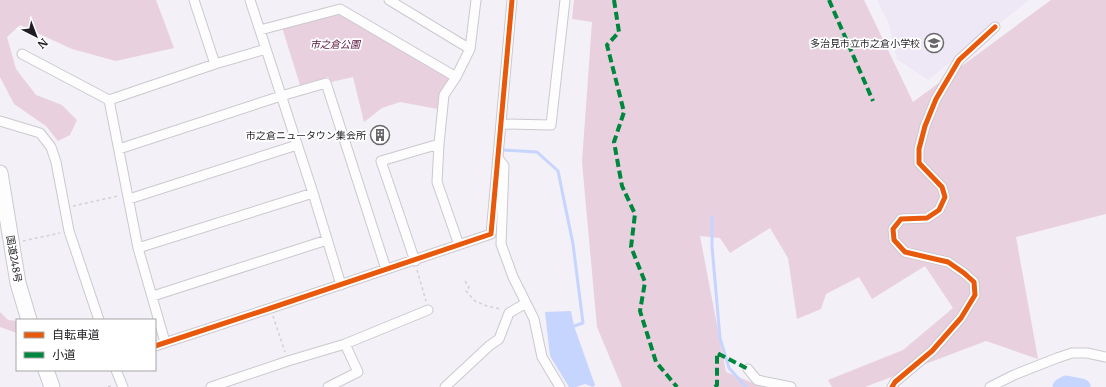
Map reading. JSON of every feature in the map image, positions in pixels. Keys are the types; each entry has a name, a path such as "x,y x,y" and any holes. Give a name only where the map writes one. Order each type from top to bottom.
{"highway":[{"name":"国道248号","path":"0,173 18,283 29,319"},
{"path":"46,371 52,387"}],"street":[{"path":"194,0 215,64"},
{"path":"250,0 313,193 341,285"},
{"path":"389,0 470,49"},
{"path":"459,245 437,182 439,144 444,95 456,77 470,49 476,0"},
{"path":"156,346 414,261 491,234 512,0"},
{"path":"502,124 551,125 565,0"},
{"path":"260,30 340,9 456,77"},
{"path":"892,387 895,382 937,345 961,318 975,295 974,282 964,272 948,262 904,252 894,240 892,229 901,219 927,218 939,210 945,197 942,187 919,163 920,148 925,126 936,99 959,60 995,27"},
{"path":"22,54 109,100 215,64 266,49"},
{"path":"119,149 281,96 326,83 386,269"},
{"path":"109,100 138,248 165,342"},
{"path":"0,122 40,133 51,147 56,162 69,231 99,319"},
{"path":"414,261 382,161 439,144"},
{"path":"128,196 297,145"},
{"path":"498,158 504,166 501,244 513,277 534,319 542,357 560,387"},
{"path":"138,248 313,193"},
{"path":"153,296 327,240"},
{"path":"445,387 489,346 499,339 509,313 526,303"},
{"path":"211,387 288,361 345,344 428,310"},
{"path":"328,387 358,372 345,344"},
{"path":"990,387 1014,375 1072,353 1087,353 1106,357"},
{"path":"748,369 757,380 791,387"},
{"path":"116,371 122,387"}],"path":[{"path":"65,208 128,196"},
{"path":"12,244 69,231"},
{"path":"414,261 428,310"},
{"path":"465,281 469,287 466,291 475,301 487,306 505,309 509,313"},
{"path":"271,308 288,361"}],"shaded area":[{"name":"多治見市立市之倉小学校","path":"877,0 1029,0 928,80 897,59 888,21"}],"green space":[{"path":"0,0 156,0 174,48 116,61 72,49 20,25 7,37 16,69 36,95 62,105 77,120 70,135 58,141 46,126 14,104 0,77"},
{"path":"574,0 864,0 913,102 1051,0 1106,0 1106,214 1016,237 1038,359 986,341 865,387 832,387 828,380 903,350 953,308 925,266 872,299 859,277 826,294 821,309 797,319 788,258 770,228 730,253 720,238 700,236 726,372 763,387 622,387 597,327 582,162 592,22 572,19"},
{"name":"市之倉公園","path":"340,9 456,77 443,110 400,102 382,108 364,122 353,77 331,82 328,77 300,85 281,24"},
{"path":"0,312 8,320 16,321 16,333 0,327"}],"water":[{"path":"571,311 574,326 595,385 593,387 585,384 576,387 569,387 550,356 545,312"}],"waterway":[{"path":"503,150 537,152 558,171 573,244 583,323 574,326"},
{"path":"712,217 712,246 720,338 729,368 746,387"},
{"path":"1061,387 1066,384 1082,387"}],"marked path":[{"path":"614,0 619,32 607,45 624,112 614,142 622,186 635,214 631,247 645,282 640,311 656,362 677,387"},
{"path":"829,0 873,101"},
{"path":"715,387 717,385 717,353 748,369"}],"cycle path":[{"path":"156,346 491,234 512,0"},
{"path":"892,387 895,382 932,351 961,318 975,295 974,282 948,262 905,252 894,240 893,229 901,219 927,218 939,210 945,197 942,187 919,163 919,149 925,126 936,99 959,60 995,27"}],"place":[{"name":"多治見市立市之倉小学校","path":"934,43"},
{"name":"市之倉ニュータウン集会所","path":"380,135"}]}
